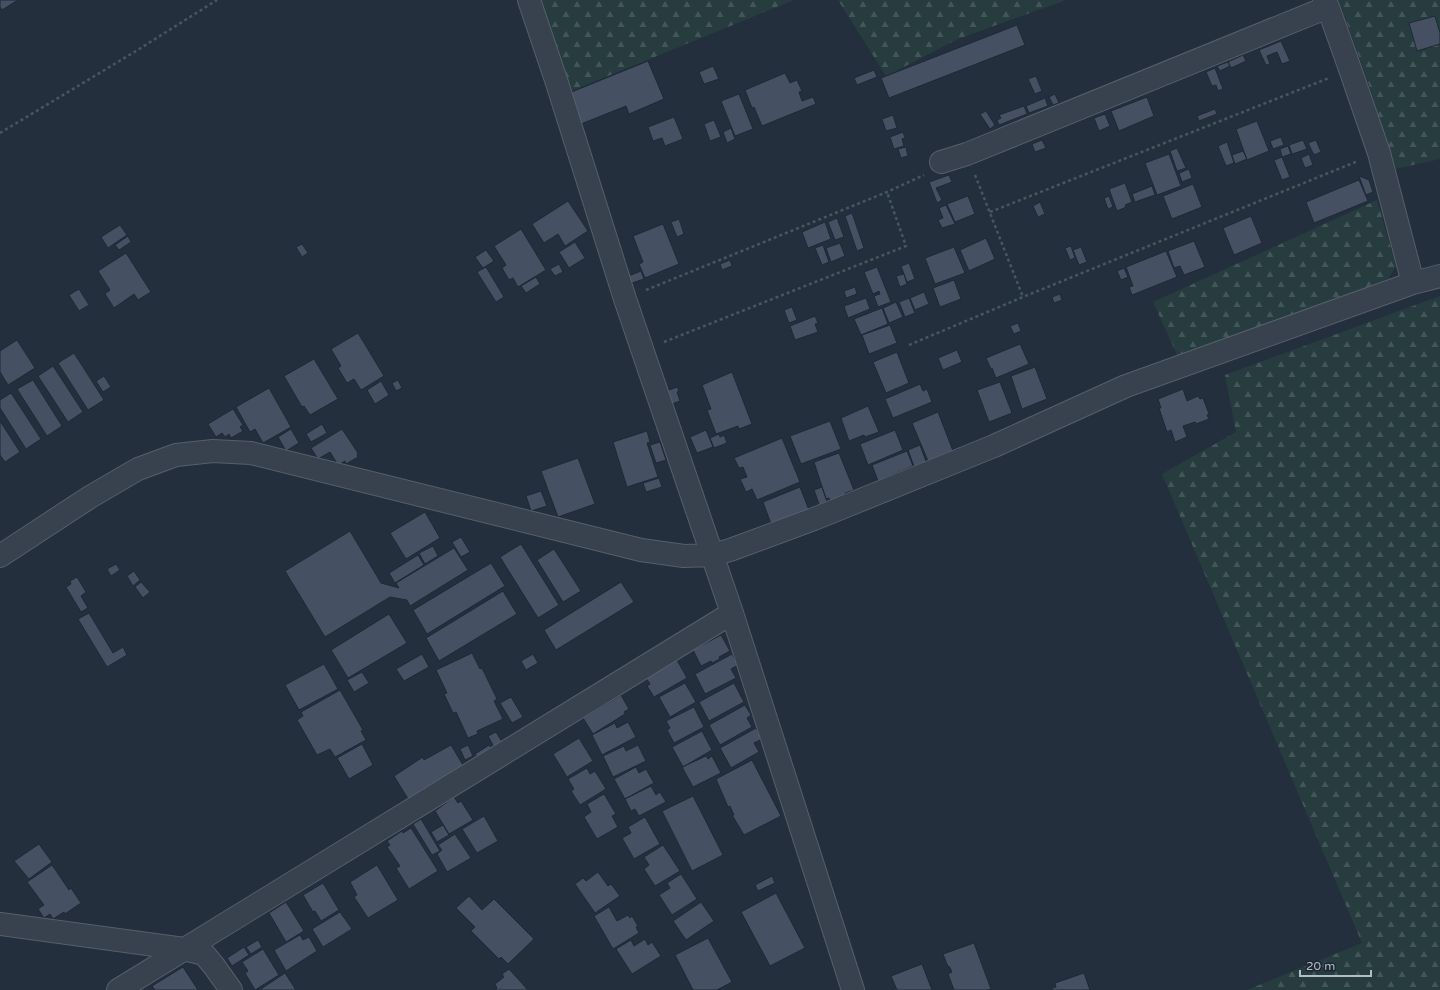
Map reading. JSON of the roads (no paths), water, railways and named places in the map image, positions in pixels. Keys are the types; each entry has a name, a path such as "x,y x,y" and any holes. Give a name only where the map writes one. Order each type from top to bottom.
{"street":[{"path":"529,0 557,83 642,351 732,613 853,990"},
{"path":"942,162 967,154 1326,4 1350,69 1378,153 1413,283"},
{"path":"0,556 90,497 138,469 176,455 213,451 251,453 641,550 684,556 712,555 730,550 814,519 994,446 1126,386 1413,283 1440,276"},
{"path":"118,990 732,613"},
{"path":"0,924 184,949 204,954 231,990"}]}
